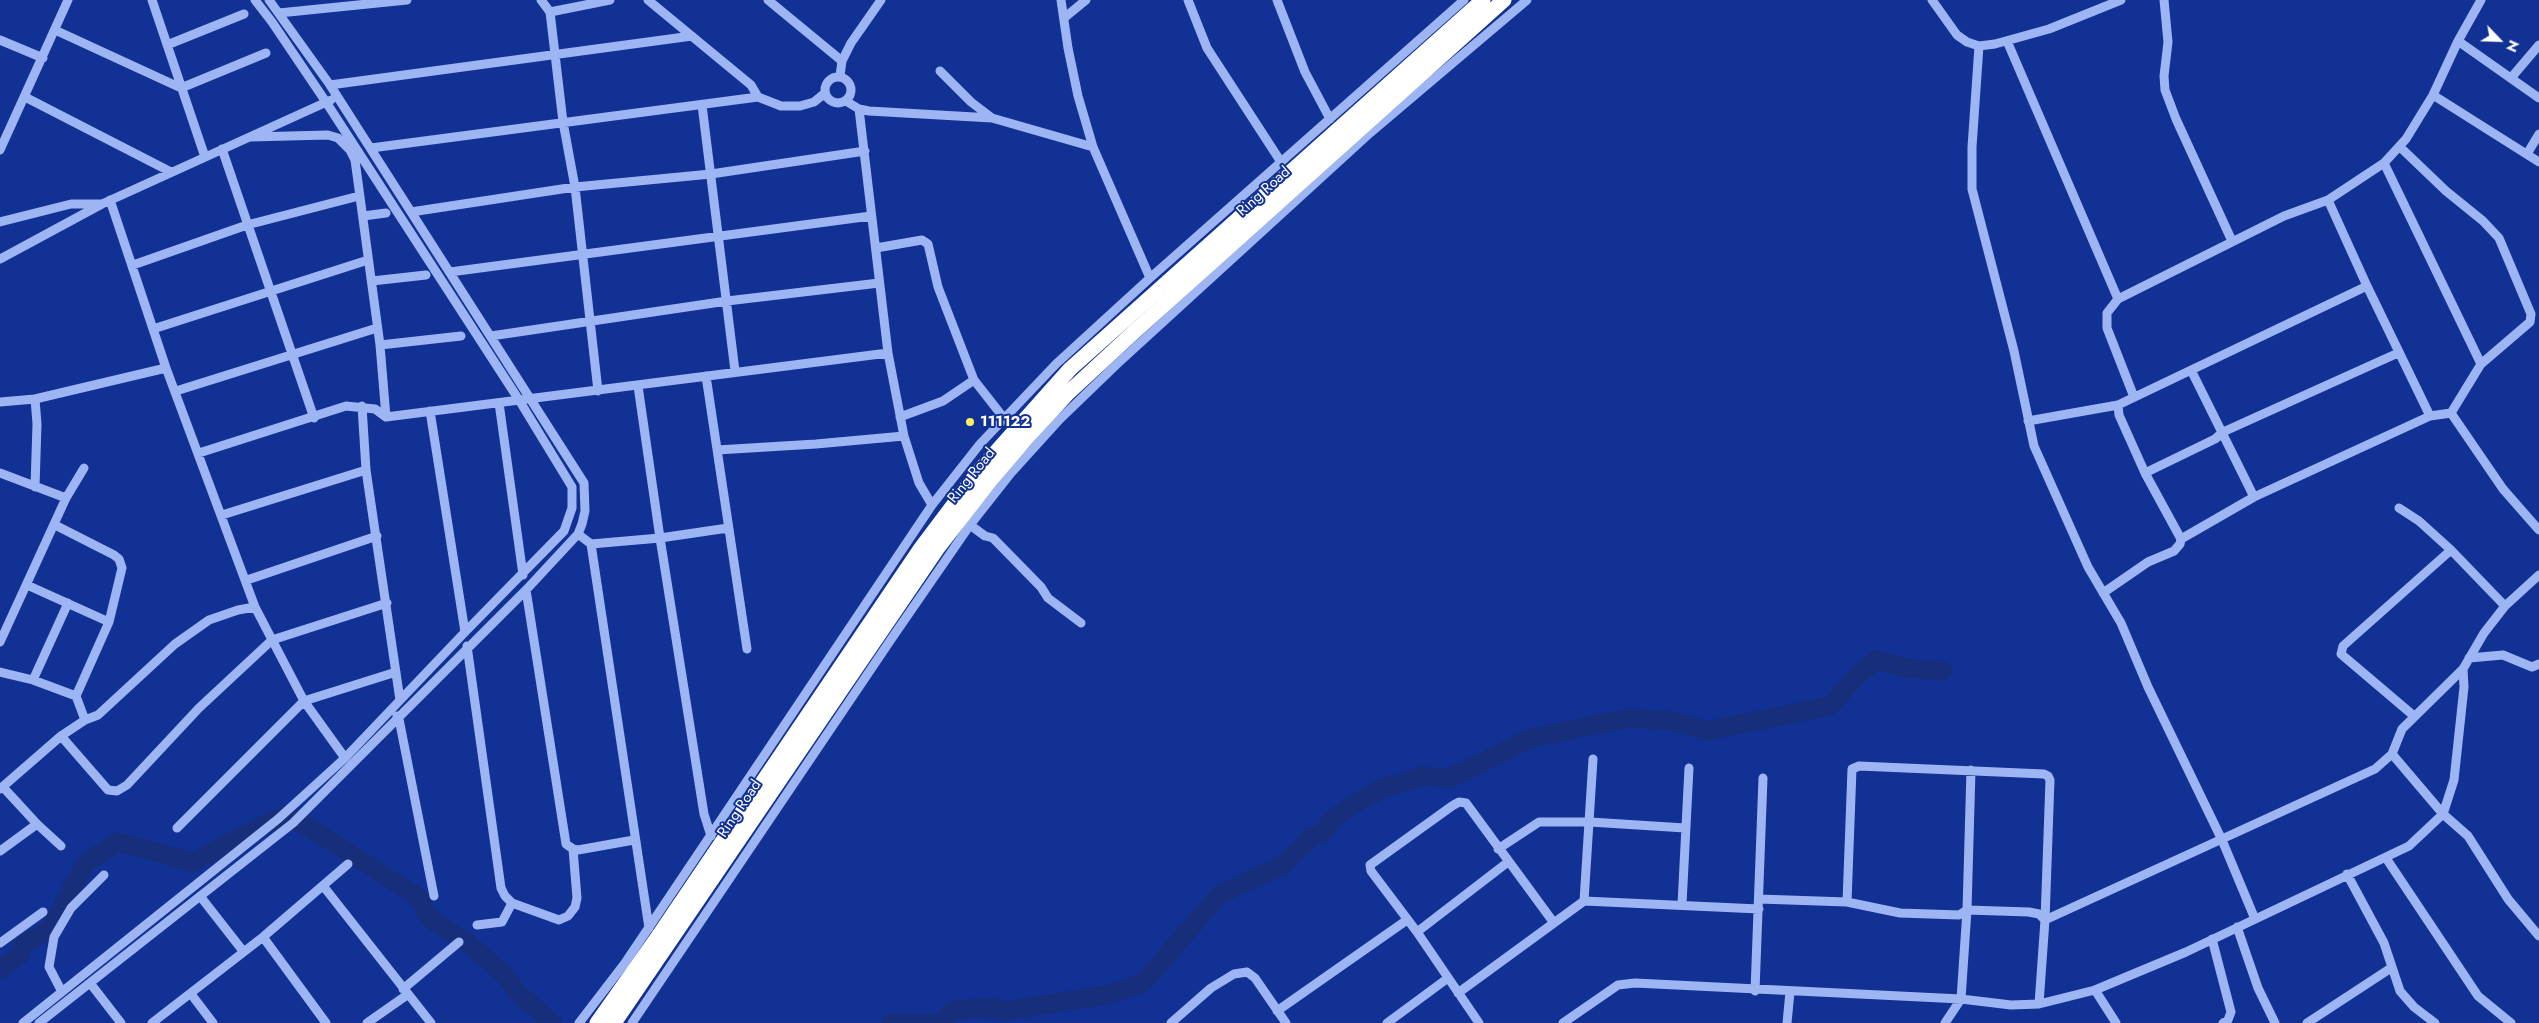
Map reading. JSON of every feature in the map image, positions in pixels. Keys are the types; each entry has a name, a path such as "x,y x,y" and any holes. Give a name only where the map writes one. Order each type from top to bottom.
{"highway":[{"name":"Ring Road","path":"591,1019 662,930 921,548 979,471 1070,369 1483,0"},
{"name":"Ring Road","path":"614,1023 937,549 1017,448 1083,379 1504,0"}],"street":[{"path":"0,150 3,135 24,97 68,0"},
{"path":"152,0 205,157"},
{"path":"23,1023 278,819 345,758 564,531 572,508 572,487 519,400 326,102 272,22 254,0"},
{"path":"39,1023 293,823 400,718 467,646 526,590 578,534 584,511 584,483 338,97 269,0"},
{"path":"280,14 407,0"},
{"path":"541,0 550,12 563,122 575,187 581,254 591,319 598,391"},
{"path":"648,0 751,85 758,97"},
{"path":"768,0 842,61"},
{"path":"840,76 842,61 851,43 881,0"},
{"path":"1061,0 1078,96 1093,147 1150,278"},
{"path":"1064,18 1086,0"},
{"path":"1188,0 1207,48 1281,162"},
{"path":"1277,0 1305,72 1330,119"},
{"path":"579,1023 591,1019 649,928 932,505 1003,417 1150,278 1464,0"},
{"path":"632,1023 970,525 1011,473 1060,419 1116,365 1370,133 1527,0"},
{"path":"1932,0 1957,35 1967,42 1980,46 2008,41 2049,29 2121,0"},
{"path":"2164,0 2168,42 2164,76 2165,90 2176,119 2232,240"},
{"path":"2134,397 2107,328 2107,313 2118,299 2232,240 2284,216 2328,200 2384,163 2400,148 2414,128 2433,95 2458,41 2482,0"},
{"path":"550,12 604,1"},
{"path":"167,45 244,14"},
{"path":"55,30 181,88 266,52"},
{"path":"330,85 692,36"},
{"path":"0,40 42,58"},
{"path":"2008,41 2118,299"},
{"path":"2458,41 2539,98"},
{"path":"2512,78 2539,45"},
{"path":"1980,46 1972,147 1972,189 2014,351 2034,446 2088,567 2120,623 2148,687 2222,840 2255,919"},
{"path":"940,71 971,102 992,118"},
{"path":"371,148 758,97 781,106 800,106 814,102 825,93 828,81 840,76"},
{"path":"840,76 850,83 850,96 846,101"},
{"path":"825,93 834,102 846,101 858,109 992,118 1093,147"},
{"path":"2433,95 2539,162"},
{"path":"24,97 171,172"},
{"path":"0,260 106,202 338,97"},
{"path":"702,105 735,371"},
{"path":"858,109 865,151 888,353 904,436 919,483 932,505"},
{"path":"2527,154 2539,134"},
{"path":"250,137 328,135 338,138 350,150 355,160 380,345 386,416"},
{"path":"2400,148 2493,230 2499,238 2531,314 2530,322 2481,364 2451,413"},
{"path":"222,149 314,418"},
{"path":"411,212 575,187 711,174 865,151"},
{"path":"2384,163 2481,364"},
{"path":"133,264 247,225 359,196"},
{"path":"2328,200 2398,353 2430,416"},
{"path":"0,222 71,204 106,202"},
{"path":"106,202 133,264 166,368 247,580 255,607 304,700 345,758"},
{"path":"363,216 386,213"},
{"path":"450,272 871,216"},
{"path":"876,248 922,240 928,244 938,287 974,380 1003,417"},
{"path":"154,329 368,260"},
{"path":"372,281 426,275"},
{"path":"491,336 591,319 879,283"},
{"path":"2028,420 2118,405 2367,286"},
{"path":"176,391 377,328"},
{"path":"380,345 461,336"},
{"path":"199,453 314,418 346,406 362,406 376,409 386,416 430,412 638,386 735,371 888,353"},
{"path":"2145,473 2215,439 2223,432 2398,353"},
{"path":"0,402 35,399 166,368"},
{"path":"2192,370 2254,497"},
{"path":"706,376 747,649"},
{"path":"900,417 943,401 974,380"},
{"path":"638,386 704,814 711,836"},
{"path":"35,399 37,424 35,486"},
{"path":"499,403 523,575"},
{"path":"2104,593 2148,562 2174,551 2180,544 2181,539 2145,473 2120,415 2118,405"},
{"path":"362,406 366,470 400,700"},
{"path":"430,412 465,632"},
{"path":"2181,539 2254,497 2430,416 2451,413"},
{"path":"2451,413 2503,489 2539,530"},
{"path":"717,450 904,436"},
{"path":"0,642 66,498 84,468"},
{"path":"222,515 366,470"},
{"path":"0,473 66,498"},
{"path":"2400,508 2419,521 2451,550 2505,606"},
{"path":"55,525 119,559 122,568 109,622 76,696 85,720"},
{"path":"970,525 985,536 993,538 1041,587 1048,598 1081,623"},
{"path":"578,534 591,544 660,538 728,528"},
{"path":"247,580 377,536"},
{"path":"591,544 634,840 649,928"},
{"path":"2414,716 2341,654 2343,646 2451,550"},
{"path":"2045,920 2375,769 2392,754 2402,729 2462,668 2505,606 2539,574"},
{"path":"27,585 109,622"},
{"path":"526,590 566,844 573,849 634,840"},
{"path":"33,680 68,603"},
{"path":"61,736 108,790 116,791 128,785 200,708 272,640 387,603"},
{"path":"61,846 36,824 1,788 61,736 85,720 98,715 174,644 209,620 238,610 255,607"},
{"path":"467,646 501,888 512,903 559,920 568,916 575,907 577,898 573,849"},
{"path":"2469,658 2503,655 2532,667 2539,664"},
{"path":"1563,1023 1618,985 1635,983 1755,991 1961,1000 2011,1005 2039,1004 2096,990 2212,939 2409,846 2443,814 2454,780 2464,687 2462,668"},
{"path":"0,672 33,680 76,696"},
{"path":"177,828 304,700 396,672"},
{"path":"391,710 400,718 434,896"},
{"path":"2392,754 2443,814 2468,836 2508,899 2539,936"},
{"path":"1584,901 1593,759"},
{"path":"1847,902 1852,769 1859,766 1971,770 2044,774 2048,776 2050,780 2045,920 2039,1004"},
{"path":"1682,904 1690,768"},
{"path":"1945,1023 1961,1000 1967,910 1971,770"},
{"path":"1755,991 1763,778"},
{"path":"1479,1023 1371,871 1370,865 1459,802 1466,803 1554,923"},
{"path":"1498,849 1539,822 1590,822 1685,828"},
{"path":"0,851 36,824"},
{"path":"2386,858 2478,996 2511,1023"},
{"path":"1416,932 1508,862"},
{"path":"152,1023 263,937 324,887 348,864"},
{"path":"2347,874 2384,943 2400,991 2414,1007 2435,1023"},
{"path":"62,992 50,967 54,937 72,908 104,875"},
{"path":"324,887 431,1023"},
{"path":"200,896 243,951"},
{"path":"1759,899 1847,902 1900,913 1959,915 1967,910 2029,912 2039,914 2045,920"},
{"path":"1458,993 1584,901 1682,904 1758,910"},
{"path":"477,925 502,922 512,903"},
{"path":"0,943 43,912"},
{"path":"1277,1011 1407,920"},
{"path":"2237,927 2252,973 2275,1023"},
{"path":"263,937 326,1023"},
{"path":"2212,939 2232,1012 2228,1020 2223,1023"},
{"path":"367,1023 405,992 459,942"},
{"path":"2307,1023 2391,968"},
{"path":"1171,1023 1211,988 1234,974 1247,972 1255,978 1286,1023"},
{"path":"1387,1023 1448,978"},
{"path":"90,983 121,1023"},
{"path":"2096,990 2116,1023"},
{"path":"1787,1023 1790,992"},
{"path":"191,994 213,1023"}],"waterway":[{"path":"891,1023 942,1023 952,1011 990,1007 1003,1011 1107,995 1144,982 1219,895 1285,864 1309,838 1324,833 1330,821 1348,808 1381,789 1422,776 1450,778 1531,738 1629,718 1673,721 1706,731 1830,706 1858,675 1876,660 1906,668 1943,671"},
{"path":"0,969 20,955 22,945 49,930 86,863 118,842 193,862 284,815 310,828 418,897 429,918 468,943 505,975 515,990 552,1023"}],"place":[{"name":"111122","path":"970,422"}]}
